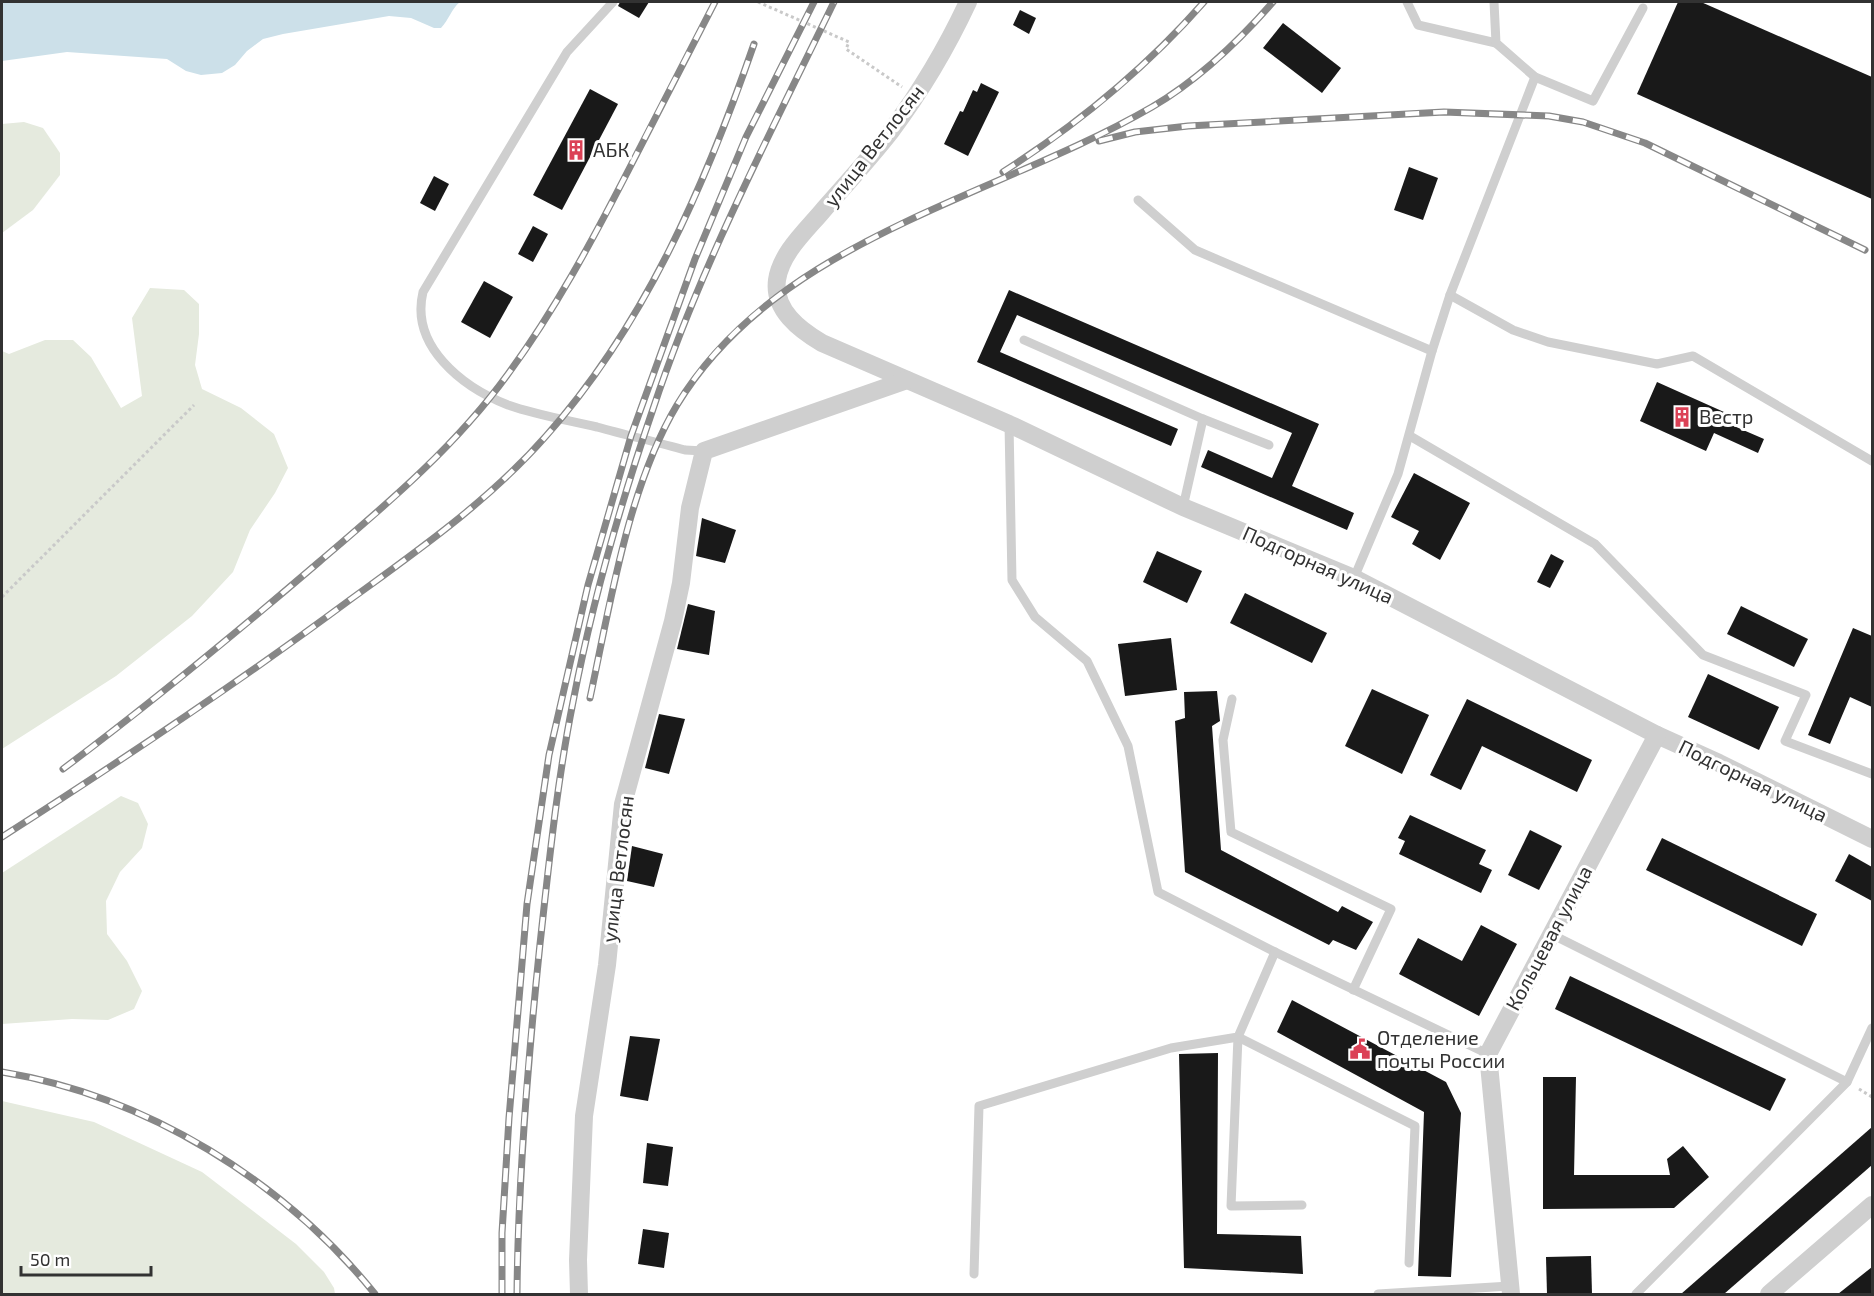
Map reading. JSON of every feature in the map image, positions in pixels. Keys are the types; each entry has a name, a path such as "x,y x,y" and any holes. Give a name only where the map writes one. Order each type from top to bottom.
{"street":[{"name":"улица Ветлосян","path":"777,286 780,270 789,252 885,139 916,96 968,2"},
{"name":"Подгорная улица","path":"777,286 787,314 802,330 822,343 1009,424 1184,507 1354,578 1657,735 1872,839"},
{"path":"704,451 907,380"},
{"name":"улица Ветлосян","path":"579,1294 578,1260 584,1116 608,965 623,804 673,621 681,583 690,508 704,451"},
{"name":"Кольцевая улица","path":"1488,1054 1657,735"},
{"path":"1488,1054 1511,1290"},
{"path":"1769,1294 1872,1205"}],"lane":[{"path":"613,2 567,52 423,291 419,307 421,322 432,348 457,375 477,389 509,405 685,450 704,451"},
{"path":"1407,2 1418,25 1496,43 1535,77 1593,101 1643,8"},
{"path":"1494,2 1496,43"},
{"path":"1354,578 1394,484 1450,295 1535,77"},
{"path":"1138,200 1195,250 1432,351"},
{"path":"1450,295 1513,330 1548,342 1657,364 1693,356 1872,461"},
{"path":"1024,340 1203,419 1269,445"},
{"path":"1184,507 1203,419"},
{"path":"1009,424 1012,580 1035,618 1087,661 1128,746 1158,892 1275,952 1488,1054"},
{"path":"1410,436 1595,544 1703,655 1806,695 1785,741 1872,774"},
{"path":"1232,699 1223,740 1231,832 1391,909 1353,990"},
{"path":"1551,934 1847,1082"},
{"path":"1275,952 1238,1037 1231,1206 1302,1205"},
{"path":"1636,1294 1847,1082 1872,1028"},
{"path":"974,1274 979,1106 1171,1048 1238,1037 1415,1126 1409,1263"},
{"path":"1378,1294 1511,1290"}],"path":[{"path":"758,2 849,42 846,49 916,96"},
{"path":"2,597 194,405"},
{"path":"1847,1082 1872,1097"}],"shaded area":[{"path":"24,122 43,128 60,153 60,175 33,210 2,233 2,124"},
{"path":"150,288 184,290 199,304 199,334 195,365 202,389 241,408 274,434 288,468 275,493 250,530 233,572 192,616 116,676 2,749 2,351 9,354 45,340 73,340 91,357 121,408 142,396 132,318"},
{"path":"121,796 138,803 148,824 142,848 120,872 106,901 107,934 127,961 142,991 134,1009 108,1020 72,1019 2,1024 2,873"},
{"path":"2,1101 94,1122 202,1172 296,1244 324,1272 335,1294 2,1294"}],"water":[{"path":"2,2 460,2 441,28 434,28 411,18 389,16 283,34 263,39 247,51 235,65 222,73 201,75 186,71 167,59 67,52 2,61"}],"building":[{"path":"620,2 649,2 639,18 618,6"},
{"path":"1678,2 1701,2 1872,77 1872,199 1637,94"},
{"path":"1020,10 1036,18 1029,34 1013,25"},
{"path":"1283,23 1341,68 1322,93 1263,48"},
{"path":"981,83 999,92 968,156 944,144 960,111 963,112 973,90 977,92"},
{"name":"АБК","path":"590,89 618,104 562,210 533,195"},
{"path":"1409,167 1438,178 1423,220 1394,210"},
{"path":"434,176 449,184 435,211 420,203"},
{"path":"533,226 548,234 533,262 518,254"},
{"path":"484,281 513,297 490,338 461,322"},
{"path":"1009,290 1319,424 1292,486 1354,513 1347,530 1201,467 1208,450 1272,478 1292,433 1017,315 1000,352 1178,429 1171,446 977,362"},
{"name":"Вестр","path":"1657,382 1724,412 1720,420 1764,439 1758,453 1714,433 1706,451 1640,421"},
{"path":"1414,473 1470,503 1440,560 1412,544 1419,531 1391,517"},
{"path":"702,518 736,530 725,563 696,556"},
{"path":"1157,551 1202,571 1187,603 1143,582"},
{"path":"1551,554 1564,561 1550,588 1537,582"},
{"path":"1245,593 1327,633 1312,663 1230,623"},
{"path":"688,604 715,611 709,655 677,649"},
{"path":"1741,606 1808,639 1794,667 1727,634"},
{"path":"1853,628 1872,636 1872,707 1850,697 1830,744 1808,735"},
{"path":"1171,638 1177,690 1125,696 1118,644"},
{"path":"1708,674 1779,707 1759,750 1688,717"},
{"path":"1372,689 1429,715 1402,774 1345,746"},
{"path":"1217,691 1220,721 1212,726 1221,850 1338,912 1342,906 1373,922 1356,950 1333,940 1329,945 1185,872 1175,721 1185,718 1184,692"},
{"path":"1467,699 1592,760 1577,792 1482,746 1461,790 1430,775"},
{"path":"659,714 685,719 669,774 645,768"},
{"path":"1410,815 1486,850 1479,864 1492,870 1481,893 1399,854 1405,841 1398,838"},
{"path":"1530,830 1562,846 1539,890 1508,875"},
{"path":"1662,838 1817,914 1802,946 1646,870"},
{"path":"632,846 663,854 654,887 627,881"},
{"path":"1849,854 1872,867 1872,901 1835,881"},
{"path":"1481,925 1517,944 1479,1016 1399,974 1418,938 1462,961"},
{"path":"1570,976 1786,1079 1770,1111 1555,1009"},
{"path":"1292,1000 1446,1082 1461,1113 1451,1277 1418,1276 1424,1112 1277,1032"},
{"path":"630,1036 660,1039 648,1101 620,1096"},
{"path":"1218,1053 1217,1234 1301,1236 1303,1274 1184,1268 1179,1054"},
{"path":"1543,1077 1576,1077 1574,1175 1670,1175 1667,1159 1683,1146 1709,1177 1674,1208 1543,1209"},
{"path":"1872,1127 1872,1165 1724,1294 1681,1294"},
{"path":"647,1143 673,1147 668,1186 643,1183"},
{"path":"643,1229 669,1233 664,1268 638,1264"},
{"path":"1591,1256 1592,1294 1547,1294 1546,1257"},
{"path":"1872,1267 1872,1294 1838,1294"}],"railway":[{"path":"63,769 288,589 419,474 466,426 525,350 572,275 715,2"},
{"path":"502,1294 502,1233 509,1118 527,904 549,755 588,585 631,436 695,259 746,137 814,2"},
{"path":"517,1294 524,1119 540,944 562,762 589,628 629,481 692,304 737,202 834,2"},
{"path":"1003,172 1058,135 1110,94 1182,27 1204,2"},
{"path":"590,698 613,586 633,509 646,472 660,437 677,405 720,348 771,301 830,262 893,228 1091,139 1152,107 1185,85 1217,59 1273,2"},
{"path":"2,837 90,780 305,633 451,524 524,460 581,393 614,347 643,300 693,200 754,44"},
{"path":"1099,141 1135,132 1188,126 1444,112 1549,116 1583,122 1645,143 1865,250"},
{"path":"2,1072 56,1084 108,1101 159,1123 208,1150 255,1180 299,1215 339,1253 375,1294"}],"place":[{"name":"АБК","path":"576,150"},
{"name":"Вестр","path":"1682,417"},
{"name":"Отделение почты России","path":"1360,1049"}]}
